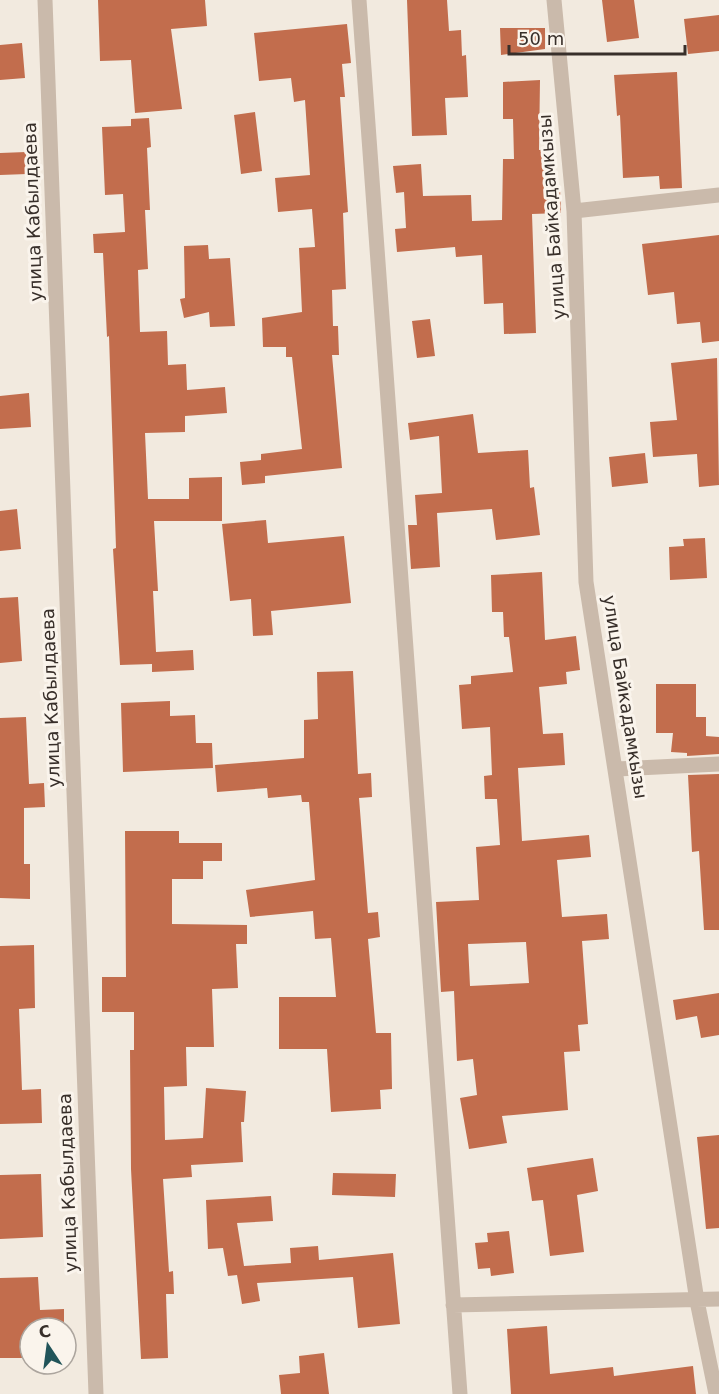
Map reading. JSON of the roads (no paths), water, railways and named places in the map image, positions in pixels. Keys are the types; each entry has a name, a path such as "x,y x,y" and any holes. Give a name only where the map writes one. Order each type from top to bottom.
{"street":[{"name":"улица Кабылдаева","path":"45,0 96,1394"},
{"path":"359,0 460,1394"},
{"name":"улица Байкадамкызы","path":"554,0 574,211 586,582 617,769 698,1301 716,1394"},
{"path":"574,211 719,195"},
{"path":"617,769 719,764"},
{"path":"453,1305 719,1299"}]}
